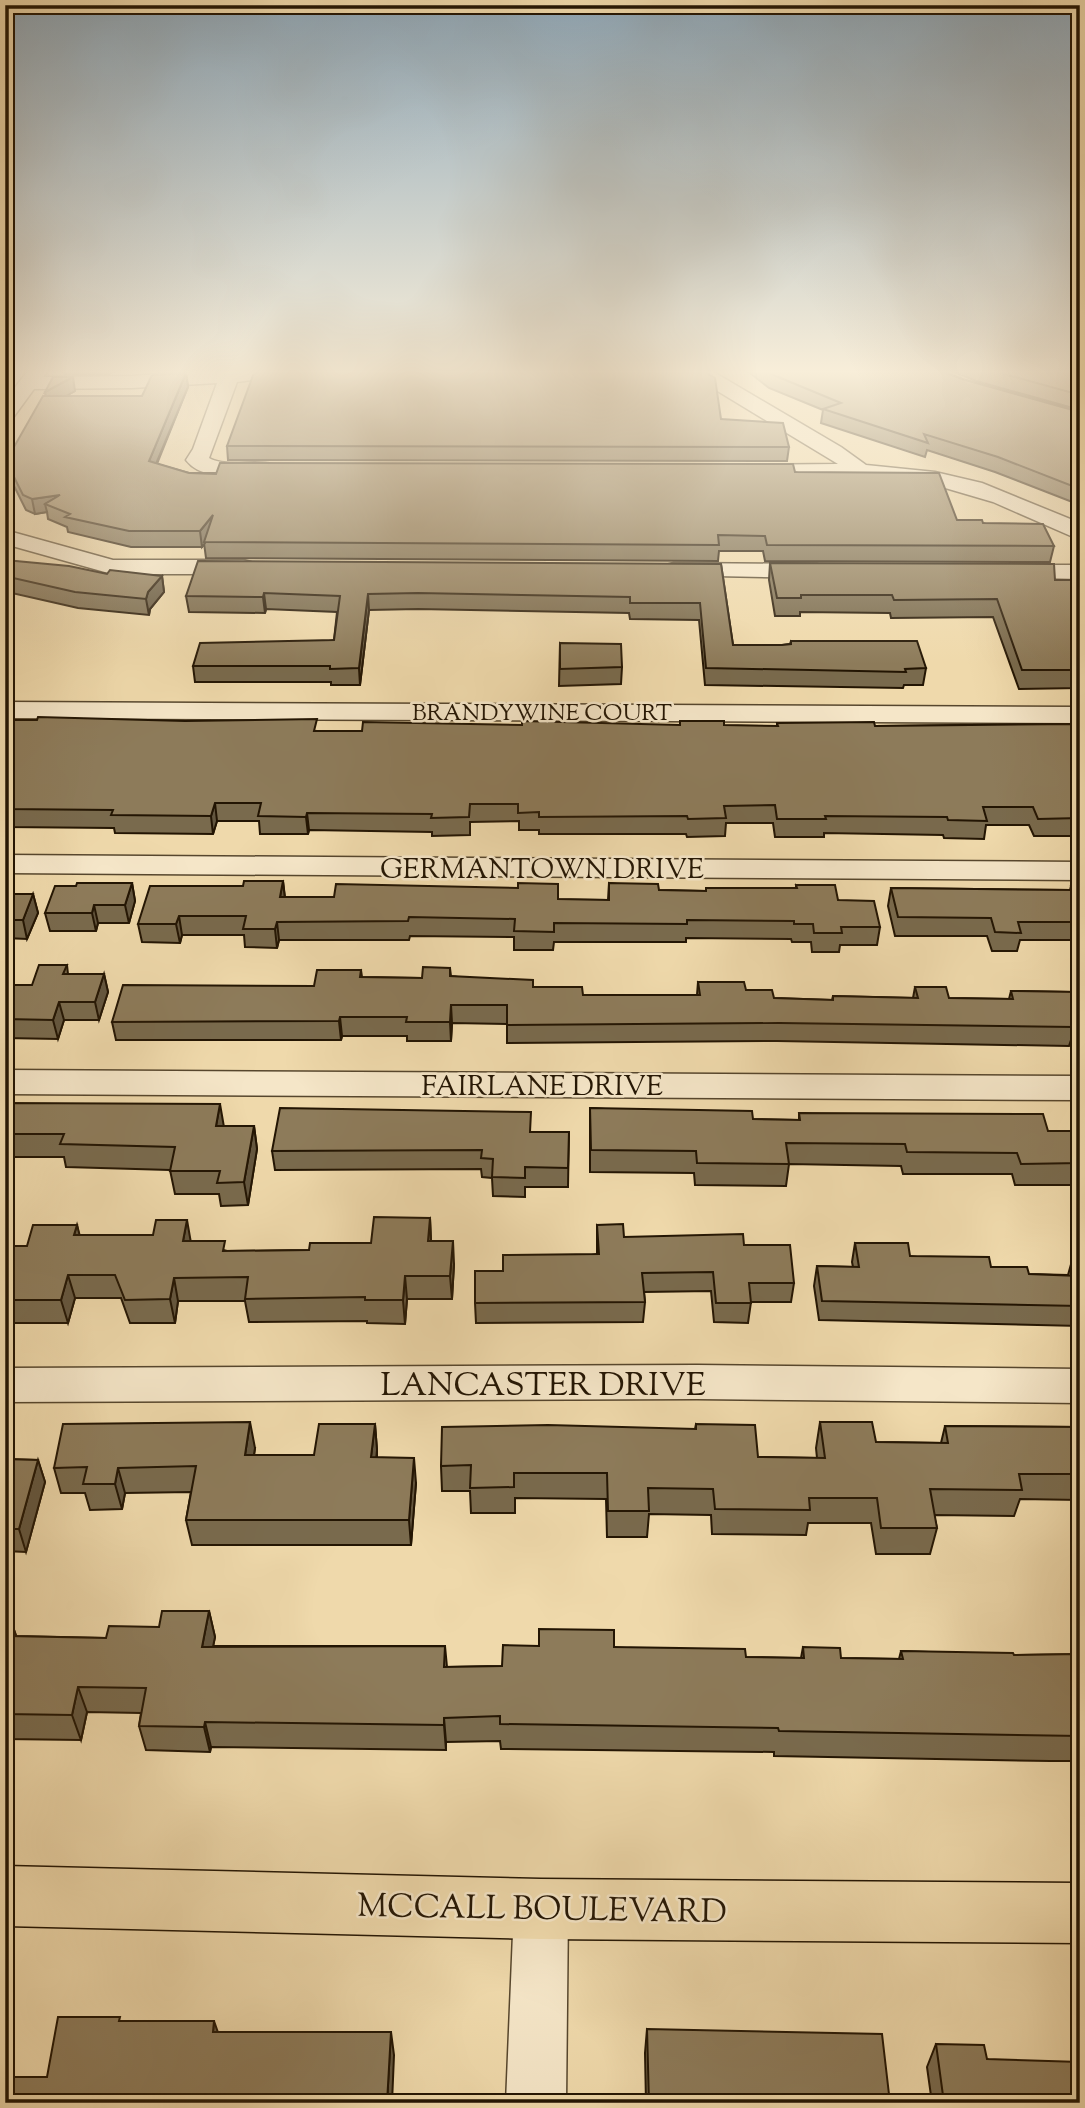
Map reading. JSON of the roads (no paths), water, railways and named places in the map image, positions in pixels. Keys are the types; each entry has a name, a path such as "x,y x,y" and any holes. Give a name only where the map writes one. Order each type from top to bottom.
{"main road":[{"name":"MCCALL BOULEVARD","path":"5,1896 541,1909 1080,1913"}],"street":[{"path":"211,467 283,469"},
{"path":"856,467 861,471"},
{"path":"724,471 861,471 918,475 964,484 1080,533"},
{"path":"5,537 112,567 264,568"},
{"path":"651,570 845,571"},
{"path":"983,572 1080,572"},
{"name":"BRANDYWINE COURT","path":"5,710 1080,715"},
{"name":"GERMANTOWN DRIVE","path":"5,864 1080,871"},
{"name":"FAIRLANE DRIVE","path":"5,1083 1080,1088"},
{"name":"LANCASTER DRIVE","path":"5,1385 724,1382 1080,1386"},
{"path":"536,2103 541,1909"}]}
